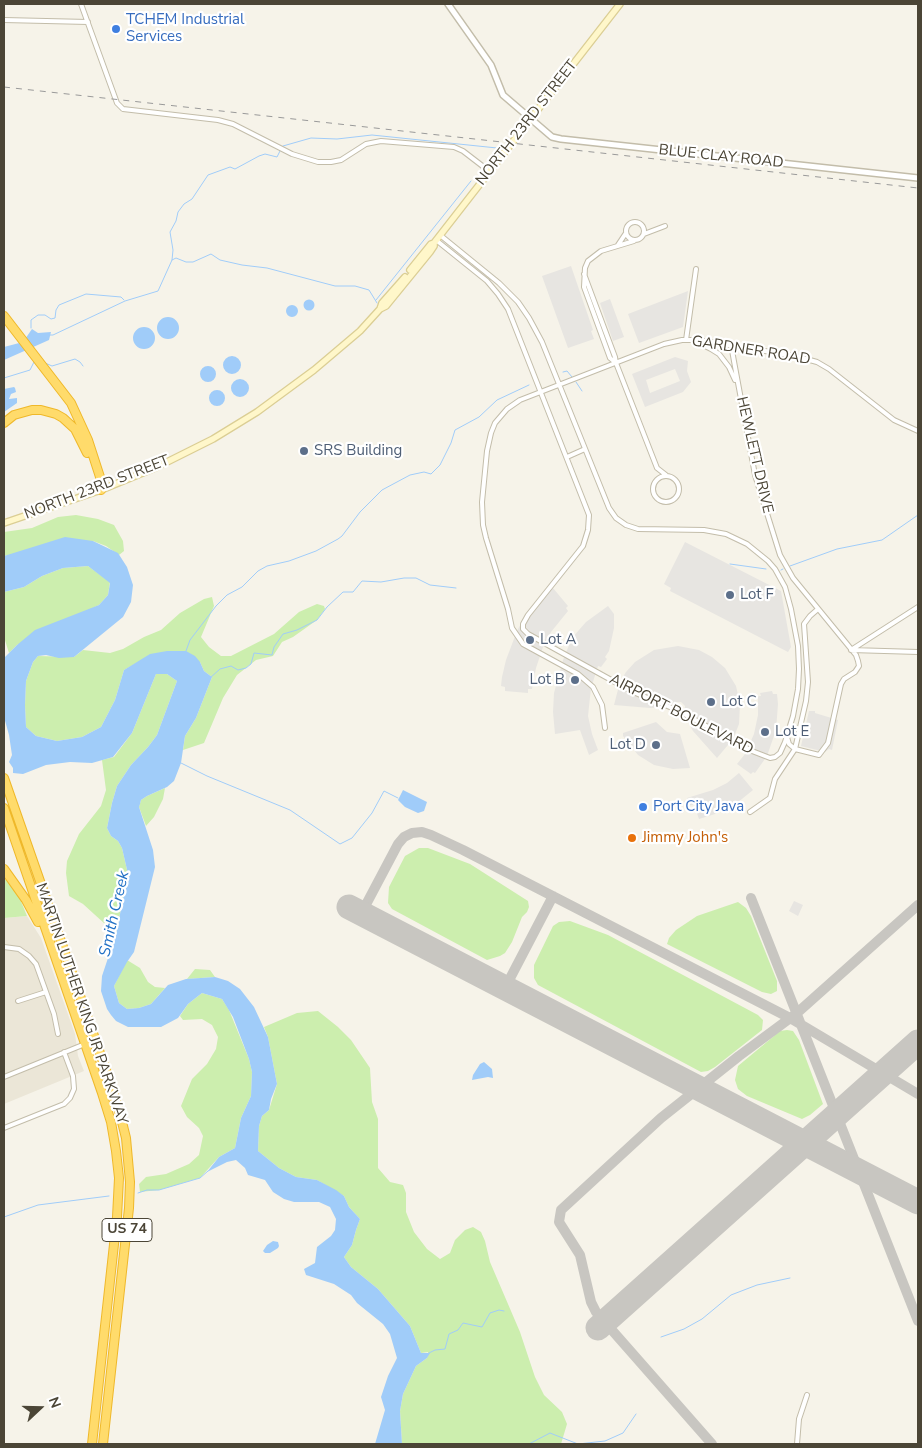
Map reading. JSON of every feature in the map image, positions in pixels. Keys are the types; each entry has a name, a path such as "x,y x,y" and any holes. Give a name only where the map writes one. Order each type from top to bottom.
{"highway":[{"path":"4,316 65,394 81,423 100,477 101,490"},
{"path":"4,423 14,416 32,410 49,412 63,418 75,429 86,448 101,490"},
{"name":"MARTIN LUTHER KING JR PARKWAY","path":"4,778 109,1079 126,1138 130,1182 129,1208 103,1444"},
{"name":"MARTIN LUTHER KING JR PARKWAY","path":"4,808 85,1044 110,1122 116,1151 119,1178 117,1217 92,1444"},
{"path":"4,869 26,900 51,948"}],"main road":[{"name":"NORTH 23RD STREET","path":"4,523 101,490 172,461 214,439 257,412 314,370 360,331 380,309 386,306 430,252 440,235 489,171 620,4"}],"street":[{"path":"81,4 117,103 124,108 218,120 233,124 292,154 318,162 341,160 366,144 381,141 454,147 463,151 489,171"},
{"name":"BLUE CLAY ROAD","path":"448,4 485,55 493,69 503,95 548,135 561,140 918,178"},
{"path":"4,20 88,22"},
{"path":"618,244 626,233 628,225 636,222 643,228 644,234"},
{"path":"656,480 662,476 674,478 678,486 678,494 672,500 664,502 656,498 653,490 657,468 584,274 588,261 595,255 618,244 640,239 644,234 665,226"},
{"path":"626,233 634,241"},
{"name":"AIRPORT BOULEVARD","path":"435,242 479,274 498,294 510,314 589,515 588,530 583,546 528,615 522,624 523,629 528,634 633,692 677,710 761,755 770,758 775,757 780,753 787,737 798,689 798,655 788,597 775,569 753,548 737,538 726,534 704,530 638,529 621,522 608,508 542,342 529,318 518,302 493,277 440,235"},
{"path":"696,269 688,340 711,348 724,360 734,376 740,394"},
{"name":"GARDNER ROAD","path":"605,728 602,705 597,693 588,682 569,668 523,644 515,635 509,621 508,609 483,525 482,502 487,451 491,433 495,423 502,414 520,400 664,344 688,340 731,345 801,357 817,362 829,369 894,420 918,431"},
{"name":"HEWLETT DRIVE","path":"731,345 755,475 777,546 789,572 851,650 859,666 855,672 840,684 828,743 818,755 795,749"},
{"path":"567,456 585,449"},
{"path":"657,468 666,476"},
{"path":"851,650 918,607"},
{"path":"750,812 770,798 775,779 795,749 806,701 808,682 804,624 818,609"},
{"path":"851,650 918,652"},
{"path":"787,737 795,749"},
{"path":"4,947 19,949 33,960 46,992 58,1034"},
{"path":"18,1001 46,992"},
{"path":"4,1077 85,1044"},
{"path":"4,1128 64,1104 70,1098 74,1089 73,1076 64,1052"},
{"path":"797,1444 799,1419 807,1395"}],"shaded area":[{"path":"571,266 593,330 591,331 594,339 568,348 542,276"},
{"path":"688,291 683,327 639,343 628,314"},
{"path":"610,299 624,337 613,341 600,303"},
{"path":"675,357 688,361 687,371 691,382 683,392 645,407 632,374","holes":["675,369 680,381 650,393 646,380"]},
{"name":"Lot F","path":"685,542 781,591 791,647 788,652 670,591 671,588 664,584"},
{"name":"Lot A","path":"553,588 568,606 566,608 568,611 551,632 543,647 532,689 528,689 528,693 505,691 505,687 501,686 502,677 517,631 527,612 542,594 547,589 550,591"},
{"name":"Lot B","path":"608,606 614,614 614,628 609,651 605,657 607,659 601,667 598,666 591,688 588,716 598,750 589,755 580,730 555,734 554,693 563,660 572,638 586,622"},
{"name":"Lot C","path":"678,646 699,650 712,657 725,668 736,686 740,704 739,724 733,739 717,758 693,731 684,715 685,706 681,702 674,702 669,707 650,708 614,705 620,682 635,662 654,650"},
{"name":"Lot E","path":"772,691 773,694 777,694 776,730 767,756 755,773 751,774 737,764 745,754 754,734 758,715 758,696 761,696 760,693"},
{"path":"809,711 815,711 815,713 838,720 832,750 829,749 825,752 801,746"},
{"name":"Lot D","path":"656,722 667,732 680,734 690,768 673,769 654,765 638,755 623,736 623,733"},
{"path":"739,773 753,790 737,803 715,814 699,819 694,805 685,806 684,801 687,798 713,790 727,783"},
{"path":"794,901 803,905 798,916 789,911"},
{"path":"27,916 41,938 75,1034 78,1056 84,1071 4,1104 4,918"}],"green space":[{"path":"76,515 98,519 114,525 123,541 124,551 119,555 106,546 93,541 4,556 4,532 32,528 58,517"},
{"path":"88,566 110,582 108,595 99,605 17,645 9,653 4,637 4,592 24,587 42,576 63,568"},
{"path":"212,597 214,606 201,637 209,647 221,656 231,656 274,634 299,612 317,604 324,606 325,609 317,620 293,637 282,642 273,656 256,660 237,675 223,698 204,743 183,750 185,736 196,718 212,677 204,671 200,662 135,664 124,670 115,700 101,727 82,737 57,741 36,736 26,727 26,681 33,662 38,656 74,657 83,650 110,653 123,649 161,630 180,613 204,599"},
{"path":"156,674 167,674 177,681 157,735 131,765 117,786 107,828 111,836 118,841 122,848 128,874 116,934 83,904 69,896 66,873 67,861 79,834 101,806 106,790 102,760 114,757 132,733"},
{"path":"165,788 163,799 154,817 146,826 139,807 141,800"},
{"path":"419,848 428,848 470,864 528,901 529,907 527,912 522,917 512,942 505,953 487,960 392,909 388,903 389,887 405,856"},
{"path":"4,878 18,894 27,916 4,918"},
{"path":"738,902 746,908 751,916 777,981 777,991 771,994 762,992 667,944 669,938 676,930 697,916"},
{"path":"570,921 608,935 758,1015 763,1020 762,1030 715,1067 701,1072 538,985 534,978 534,965 553,926 559,922"},
{"path":"127,960 140,968 148,982 155,987 165,988 151,1004 127,1009 119,1003 114,986"},
{"path":"195,969 210,970 215,977 187,979"},
{"path":"202,993 222,999 229,1010 249,1059 252,1072 251,1096 241,1118 235,1148 219,1157 200,1178 159,1190 140,1192 139,1184 146,1177 166,1174 189,1164 199,1155 203,1136 199,1128 187,1117 181,1106 192,1079 207,1064 216,1049 218,1037 212,1025 202,1019 183,1020 180,1016 188,1004"},
{"path":"318,1011 351,1040 370,1068 372,1102 378,1119 378,1168 390,1182 403,1185 406,1193 406,1212 414,1232 427,1249 440,1259 450,1253 455,1240 465,1230 473,1227 481,1232 490,1262 520,1332 535,1377 544,1395 562,1412 567,1424 561,1444 402,1444 400,1411 403,1394 416,1366 427,1358 428,1352 421,1353 410,1326 378,1289 351,1267 344,1257 352,1245 360,1219 349,1207 344,1196 317,1180 296,1177 279,1168 258,1151 259,1126 262,1116 269,1110 277,1084 268,1037 264,1027 297,1013"},
{"path":"780,1031 793,1031 799,1040 823,1104 802,1119 747,1096 738,1089 735,1080 738,1066"}],"water":[{"path":"309,299 315,305 309,311 303,305"},
{"path":"292,305 298,311 292,317 286,311"},
{"path":"164,317 172,317 179,324 179,332 172,339 164,339 157,332 157,324"},
{"path":"144,327 152,330 155,338 152,346 144,349 136,346 133,338 136,330"},
{"path":"32,329 38,333 51,332 49,340 4,360 4,347 23,342"},
{"path":"232,356 238,359 241,365 238,371 232,374 226,371 223,365 226,359"},
{"path":"205,366 211,366 216,371 214,380 205,382 200,377 200,371"},
{"path":"236,379 244,379 249,384 247,395 236,397 231,392 231,384"},
{"path":"14,387 16,392 11,394 9,399 17,398 17,403 4,412 4,389"},
{"path":"217,390 223,392 225,398 223,404 217,406 211,404 209,398 211,392"},
{"path":"65,537 93,541 118,553 127,567 133,585 131,602 123,617 74,657 38,656 33,662 26,681 26,727 36,736 57,741 82,737 101,727 115,700 124,670 150,654 167,651 186,651 195,656 204,671 212,677 196,718 185,736 181,763 174,781 167,787 141,800 139,807 153,850 155,867 134,952 114,986 119,1003 127,1009 139,1008 151,1004 168,985 186,979 215,977 228,981 240,989 254,1007 268,1037 277,1084 269,1110 262,1116 259,1126 258,1151 279,1168 296,1177 317,1180 344,1196 349,1207 360,1219 352,1245 344,1257 351,1267 378,1289 410,1326 421,1353 430,1353 427,1358 416,1366 403,1394 400,1411 402,1444 375,1444 385,1410 381,1397 397,1358 390,1334 383,1324 357,1303 351,1295 334,1284 306,1275 304,1269 315,1263 317,1247 331,1236 335,1230 336,1219 330,1207 319,1202 294,1202 284,1199 273,1192 265,1180 248,1175 245,1168 236,1160 227,1162 207,1172 219,1157 235,1148 241,1118 251,1096 252,1072 249,1059 233,1017 222,999 202,993 188,1004 178,1018 161,1027 128,1027 116,1021 111,1015 101,991 102,976 116,934 128,874 122,848 118,841 111,836 107,828 112,803 117,786 131,765 157,735 177,681 167,674 156,674 132,733 113,757 92,763 70,762 46,765 23,774 13,773 13,768 9,762 12,755 4,717 4,658 35,630 99,605 108,595 110,583 88,566 63,568 42,576 24,587 4,592 4,556"},
{"path":"403,790 427,802 424,811 418,813 405,807 398,800"},
{"path":"484,1062 492,1069 493,1078 472,1080 480,1064"},
{"path":"273,1241 278,1242 278,1248 270,1253 265,1253 263,1251 267,1245"}],"waterway":[{"path":"283,146 311,138 337,139 372,135 497,148"},
{"path":"50,335 125,301 158,291 172,260 173,250 170,232 178,212 184,204 192,199 208,175 230,167 235,169 265,154 277,157 280,151"},
{"path":"376,300 471,181"},
{"path":"172,260 176,258 186,262 193,262 211,254 220,260 267,268 335,286 355,286 369,290 377,303"},
{"path":"31,328 31,320 38,315 45,315 51,319 55,318 59,305 86,294 121,297 124,300"},
{"path":"43,362 52,366 75,359 83,366"},
{"path":"4,378 30,370 34,362"},
{"path":"563,372 567,371 572,377"},
{"path":"576,382 582,391"},
{"path":"186,651 190,640 216,606 227,595 242,587 258,571 267,566 289,561 316,551 338,539 360,512 382,490 410,475 424,472 431,474 440,465 455,430 479,417 497,400 529,385"},
{"path":"790,566 837,549 882,540 918,515"},
{"path":"730,564 766,569"},
{"path":"210,678 220,669 231,666 238,670 246,668 251,664 254,653 272,655 274,647 283,634 297,630 317,620 327,607 343,592 353,592 362,581 381,582 416,578 430,585 456,588"},
{"path":"181,763 207,776 290,810 340,844 352,838 372,813 384,791 398,798"},
{"path":"138,1193 147,1190 159,1190 200,1178 208,1171"},
{"path":"4,1217 38,1205 109,1196"},
{"path":"661,1337 684,1329 702,1319 731,1295 757,1285 790,1278"},
{"path":"429,1353 445,1349 449,1334 458,1330 463,1323 482,1327 490,1313 499,1310 504,1311"},
{"path":"529,1444 550,1433 578,1444 605,1441 623,1433 636,1414"}],"taxiway":[{"path":"361,914 398,844 404,837 412,833 422,832 463,850 790,1018 918,1094"},
{"path":"505,988 553,896"},
{"path":"751,898 918,1321"},
{"path":"712,1444 596,1312 591,1302 580,1255 559,1222 561,1210 661,1118 797,1013 918,905"}],"runway":[{"path":"349,907 918,1202"},
{"path":"598,1328 918,1042"}],"railway":[{"path":"4,87 918,188"}],"place":[{"name":"TCHEM Industrial Services","path":"116,29"},
{"name":"SRS Building","path":"304,451"},
{"name":"Lot F","path":"730,595"},
{"name":"Lot A","path":"530,640"},
{"name":"Lot B","path":"575,680"},
{"name":"Lot C","path":"711,702"},
{"name":"Lot E","path":"765,732"},
{"name":"Lot D","path":"656,745"},
{"name":"Port City Java","path":"643,807"},
{"name":"Jimmy John's","path":"632,838"}],"water label":[{"name":"Smith Creek","path":"115,914"}]}
